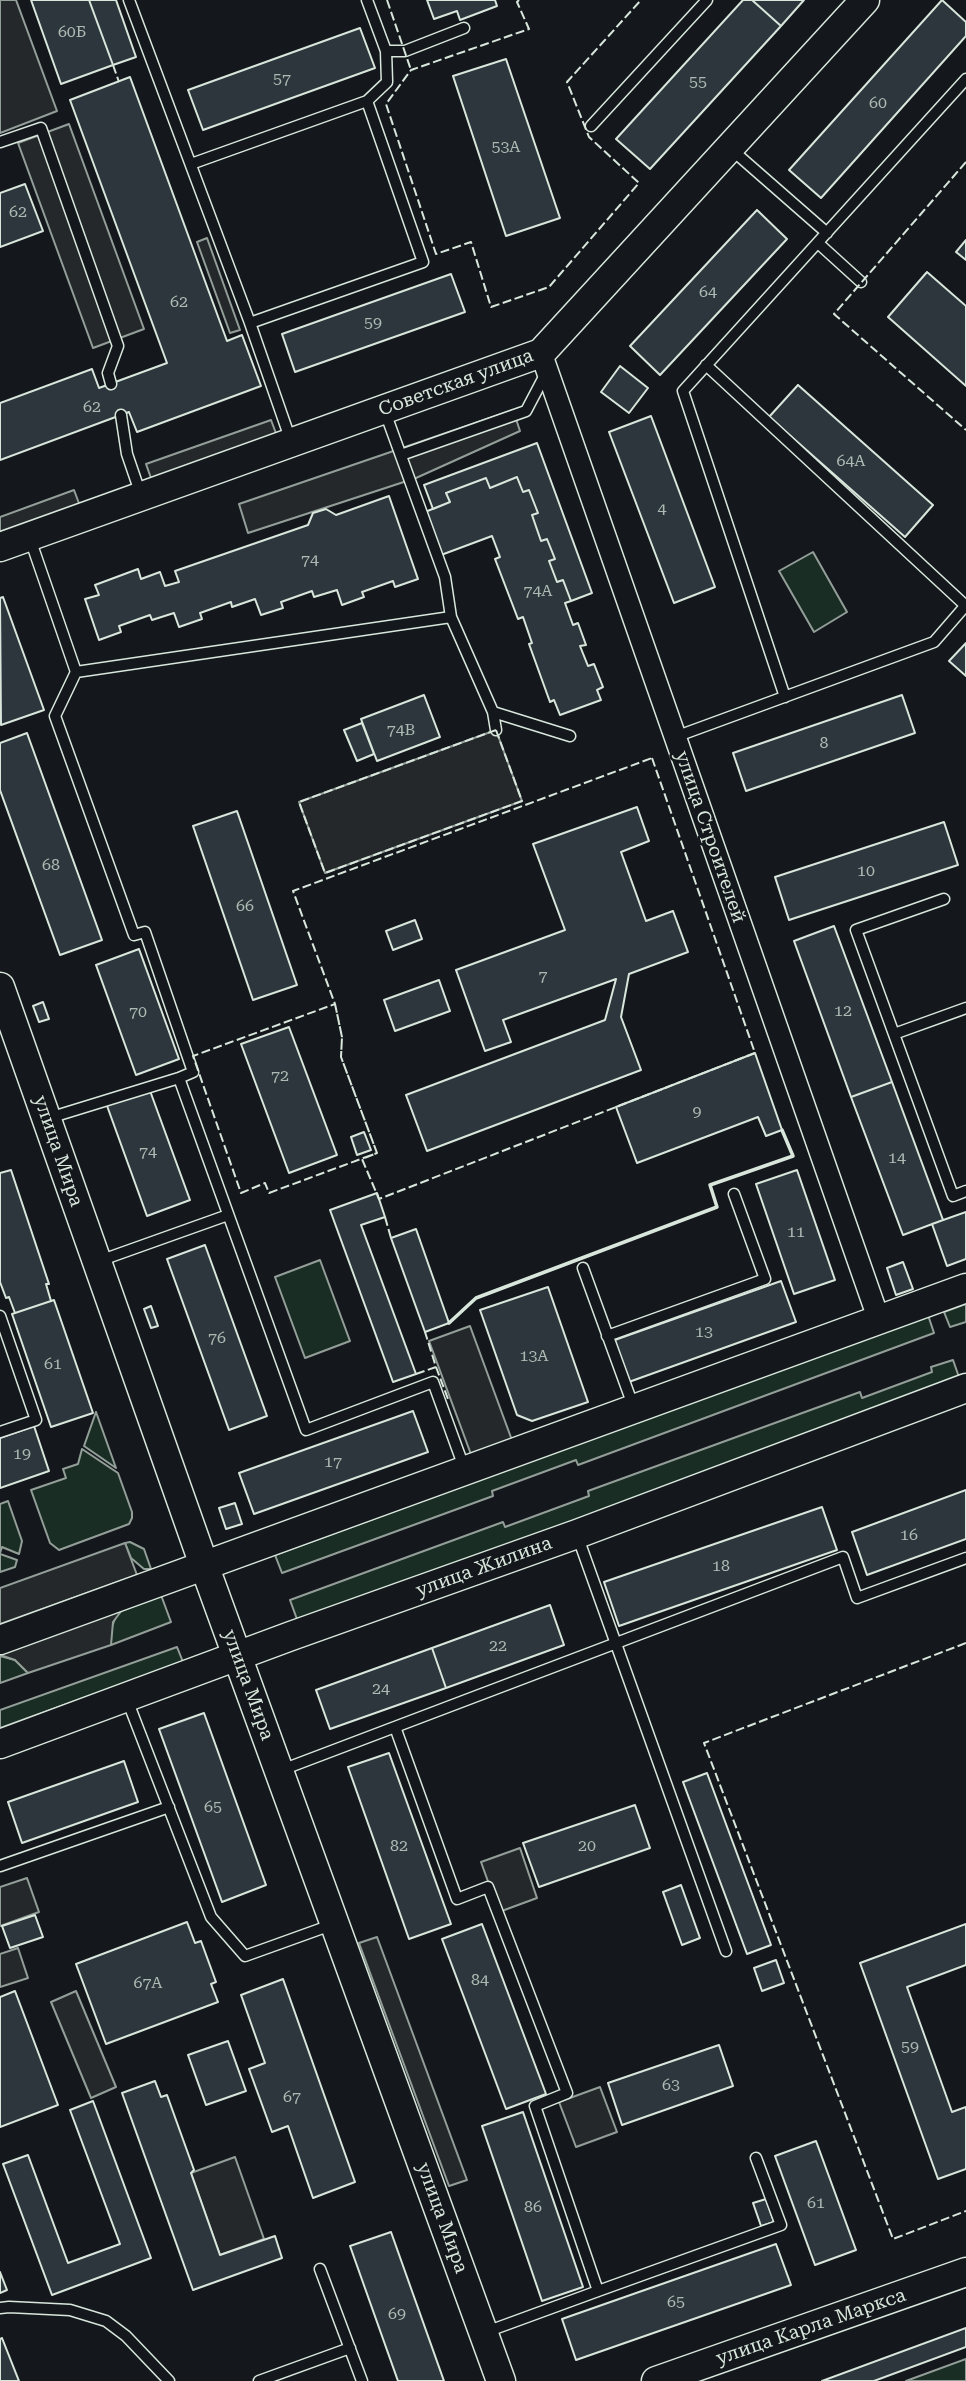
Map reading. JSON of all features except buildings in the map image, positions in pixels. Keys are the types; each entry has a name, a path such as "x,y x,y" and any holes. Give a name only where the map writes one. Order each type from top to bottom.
{"main road":[{"name":"Советская улица","path":"0,547 384,409 544,362 729,148 865,0"},
{"name":"улица Мира","path":"0,987 204,1566 501,2381"},
{"path":"0,1640 966,1288"},
{"name":"улица Жилина","path":"0,1744 577,1534 966,1388"},
{"name":"улица Карла Маркса","path":"656,2381 966,2272"}],"street":[{"name":"улица Строителей","path":"544,362 879,1320"}],"lane":[{"path":"129,0 250,323 291,441"},
{"path":"191,164 367,101 387,82 386,51 368,0"},
{"path":"592,126 707,0"},
{"path":"386,51 405,51 464,28"},
{"path":"785,697 683,391 966,79"},
{"path":"250,323 423,261 367,101"},
{"path":"0,142 41,128 118,345 108,373 111,384"},
{"path":"729,148 827,233"},
{"path":"818,243 861,282"},
{"path":"401,454 526,411 544,362"},
{"path":"675,737 934,642 966,605 706,365"},
{"path":"384,409 445,577 451,617 493,712 496,730"},
{"path":"121,415 127,454 141,495"},
{"path":"29,536 76,672 55,716 134,935 145,932 193,1072 47,1119"},
{"path":"76,672 451,617"},
{"path":"493,712 570,736"},
{"path":"944,899 856,930 953,1196 966,1191"},
{"path":"894,1034 966,1007"},
{"path":"179,1078 306,1430 433,1382 465,1470"},
{"path":"607,1336 765,1279 734,1194"},
{"path":"97,1262 228,1215"},
{"path":"583,1268 635,1410"},
{"path":"0,1316 36,1420 0,1432"},
{"path":"577,1534 726,1951"},
{"path":"279,1770 843,1557 857,1598 966,1558"},
{"path":"127,1697 211,1917 245,1956 336,1923"},
{"path":"395,1727 457,1899 488,1887 567,2094 535,2106 598,2291"},
{"path":"0,1866 169,1807"},
{"path":"483,2333 781,2225 756,2158"},
{"path":"320,2269 362,2381"},
{"path":"0,2308 9,2306 70,2310 106,2320 126,2336 169,2381"},
{"path":"259,2381 350,2348"}],"green space":[{"path":"813,552 847,612 814,632 779,571"},
{"path":"320,1260 350,1341 305,1358 275,1277"},
{"path":"966,1304 966,1322 950,1327 944,1312"},
{"path":"928,1315 934,1333 578,1465 576,1460 492,1491 493,1496 282,1573 275,1555"},
{"path":"953,1360 960,1380 298,1622 290,1600 503,1522 505,1527 589,1496 588,1491 860,1392 862,1398 932,1372 931,1367"},
{"path":"96,1412 116,1468 84,1446"},
{"path":"82,1449 118,1473 132,1518 129,1524 59,1550 50,1543 31,1490 66,1478 63,1469 78,1464"},
{"path":"8,1501 22,1541 19,1554 2,1547 0,1553 0,1504"},
{"path":"130,1542 144,1549 151,1569 144,1569 131,1558 125,1543"},
{"path":"0,1554 17,1560 15,1567 0,1572"},
{"path":"161,1595 171,1622 111,1645 110,1632 116,1616 122,1610"},
{"path":"177,1647 183,1662 0,1728 0,1710"},
{"path":"0,1656 15,1660 28,1673 0,1683"},
{"path":"966,2359 966,2381 906,2381"}],"shaded area":[{"path":"0,0 16,0 57,111 0,133"},
{"path":"69,124 144,329 93,348 18,143"},
{"path":"207,238 240,330 230,333 197,242"},
{"path":"513,410 520,431 416,478 248,533 239,504"},
{"path":"271,420 277,436 152,481 146,464"},
{"path":"74,490 80,506 0,535 0,517"},
{"path":"496,730 522,801 325,873 299,802"},
{"path":"470,1326 513,1443 472,1457 429,1341"},
{"path":"125,1543 137,1575 0,1624 0,1588"},
{"path":"122,1610 113,1622 111,1645 28,1673 15,1660 0,1655 0,1652"},
{"path":"520,1848 537,1898 499,1912 481,1862"},
{"path":"27,1878 39,1912 0,1926 0,1887"},
{"path":"377,1937 467,2180 449,2186 359,1943"},
{"path":"18,1948 28,1978 0,1987 0,1954"},
{"path":"76,1991 116,2087 91,2098 51,2002"},
{"path":"600,2087 617,2132 576,2147 559,2102"},
{"path":"235,2157 264,2239 220,2255 191,2173"}],"fence":[{"path":"387,0 411,70 414,69"},
{"path":"519,0 517,2 529,29 411,70 386,104 436,254 471,242 491,307 549,287 639,183 589,137 567,82 641,0"},
{"path":"113,65 119,82"},
{"path":"966,162 834,314 966,430"},
{"path":"496,730 522,801 325,873 299,802 496,730"},
{"path":"652,758 755,1053 379,1199 362,1159 377,1153 341,1057 342,1037 335,1004 293,891 652,758"},
{"path":"335,1004 342,1037 341,1057 377,1153 269,1193 265,1183 241,1193 193,1056 335,1004"},
{"path":"385,1217 391,1238"},
{"path":"416,1374 436,1367 425,1332"},
{"path":"436,1367 448,1399"},
{"path":"966,1643 704,1743 893,2239 966,2211"}],"wall":[{"path":"449,1323 476,1298 717,1207 710,1185 793,1156 782,1130"}]}
